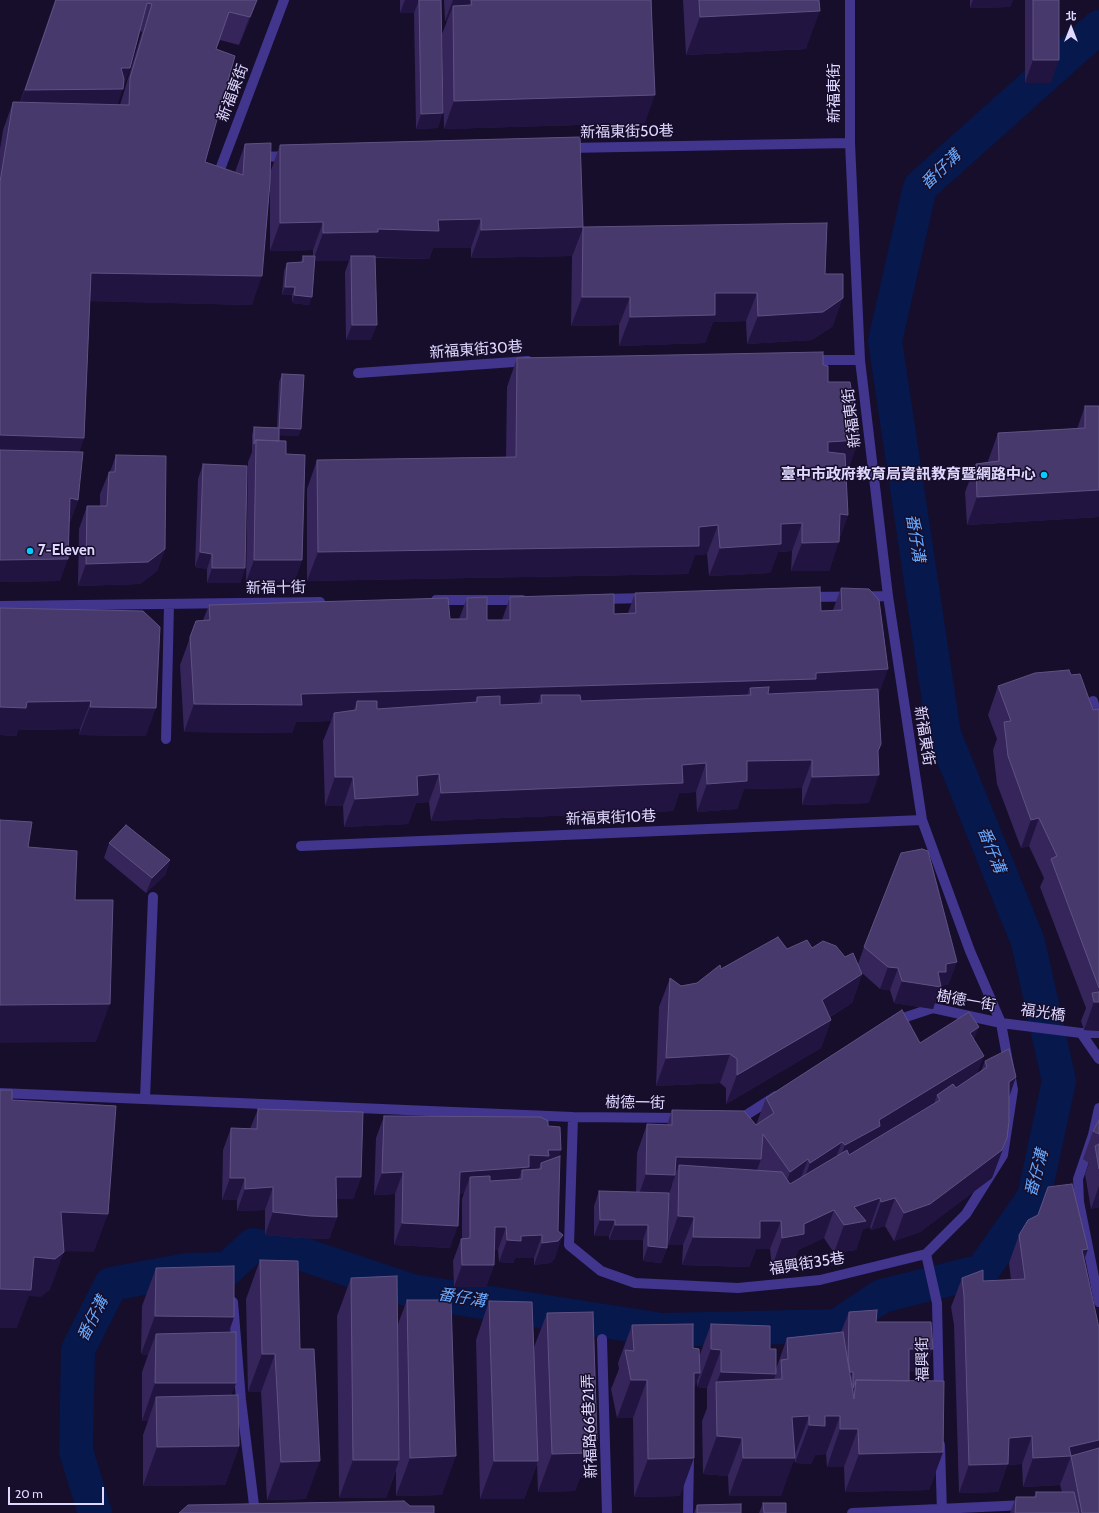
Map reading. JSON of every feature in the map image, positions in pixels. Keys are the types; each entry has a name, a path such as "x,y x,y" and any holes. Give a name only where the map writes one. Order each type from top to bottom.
{"lane":[{"name":"新福東街","path":"212,189 284,0"},
{"name":"新福東街","path":"850,0 850,143 860,360 888,596 922,820 950,897"},
{"name":"新福東街50巷","path":"557,148 850,143"},
{"path":"261,157 301,156"},
{"path":"797,360 860,360"},
{"name":"新福東街30巷","path":"358,374 513,361 536,361"},
{"path":"801,597 888,596"},
{"path":"596,599 659,598"},
{"path":"422,601 533,600"},
{"name":"新福十街","path":"0,606 327,602"},
{"path":"166,739 169,604"},
{"path":"1093,701 1099,720"},
{"name":"新福東街10巷","path":"301,846 922,820"},
{"path":"145,1099 153,897"},
{"name":"樹德一街","path":"950,897 970,951 1002,1022"},
{"name":"樹德一街","path":"882,1028 896,1019 933,1008 1002,1022"},
{"path":"926,1254 966,1214 1003,1155 1013,1090 1002,1022"},
{"name":"福光橋","path":"1002,1022 1080,1033"},
{"path":"1080,1033 1099,1032"},
{"path":"1080,1033 1099,1059"},
{"path":"724,1119 740,1119 785,1090"},
{"name":"樹德一街","path":"0,1093 573,1117 692,1118"},
{"path":"1099,1108 1093,1135 1078,1179 1079,1202 1099,1302"},
{"name":"福興街35巷","path":"573,1117 569,1245 601,1271 635,1283 738,1288 820,1280 926,1254"},
{"name":"福興街","path":"926,1254 937,1303 940,1406"},
{"path":"232,1289 241,1400 255,1513"},
{"name":"新福路66巷21弄","path":"602,1338 607,1513"},
{"path":"940,1438 942,1511"},
{"path":"688,1513 690,1451"},
{"path":"852,1513 942,1511 1034,1505"}],"building":[{"path":"56,0 257,0 250,17 229,12 216,49 235,56 205,162 243,175 245,144 271,143 270,182 262,276 91,273 84,438 0,435 0,182 13,102 129,105 130,78 152,4 147,3 130,68 121,68 124,79 123,89 25,90"},
{"path":"419,0 441,0 443,113 421,114"},
{"path":"471,0 651,0 655,95 454,101 453,6 472,5"},
{"path":"699,0 819,0 820,11 700,17"},
{"path":"1033,0 1059,0 1059,60 1033,60"},
{"path":"580,137 583,227 481,230 481,219 438,220 439,231 378,229 378,232 323,233 323,222 280,223 280,145"},
{"path":"827,223 825,274 843,274 843,298 823,312 758,316 757,293 715,293 715,315 630,317 630,297 582,297 583,227"},
{"path":"303,256 315,256 312,297 294,295 295,287 285,287 287,263 303,262"},
{"path":"351,256 375,256 377,325 352,325"},
{"path":"823,352 823,365 828,366 828,382 850,382 859,440 828,442 828,452 845,454 848,515 840,514 839,542 802,543 802,523 781,524 781,544 720,548 718,525 699,527 699,546 318,552 317,460 516,457 517,358"},
{"path":"282,374 304,375 301,429 279,428"},
{"path":"1085,406 1099,406 1099,490 977,497 976,464 999,461 998,433 1085,428"},
{"path":"254,427 279,428 279,441 256,440 254,444"},
{"path":"256,440 286,441 286,454 305,455 302,560 254,560"},
{"name":"7-Eleven","path":"0,450 83,452 78,500 70,498 68,559 0,560"},
{"path":"116,455 166,456 165,549 148,562 86,564 87,506 107,506 109,472 115,472"},
{"path":"203,464 247,466 245,568 212,568 212,554 200,552"},
{"path":"820,587 821,611 842,610 841,588 869,589 879,600 888,669 816,673 816,679 301,694 302,705 194,704 190,637 196,621 210,620 209,605 448,598 450,619 467,619 467,598 487,597 487,620 510,620 510,597 614,594 614,614 636,613 635,593"},
{"path":"0,608 143,611 160,627 156,708 90,707 91,701 27,702 26,708 0,707"},
{"path":"1069,670 1071,675 1080,674 1093,710 1099,709 1099,988 1051,859 1057,856 1039,818 1031,820 1008,756 1004,722 1011,721 998,686 1035,673"},
{"path":"769,687 768,694 878,689 881,744 878,751 879,775 812,777 812,760 747,761 747,781 707,784 706,763 682,765 683,783 441,793 439,774 417,776 418,795 355,799 353,777 335,777 334,713 356,710 357,701 377,701 377,709 477,702 477,697 500,696 500,705 542,703 541,695 580,695 581,701 751,695 750,688"},
{"path":"0,820 32,822 28,847 77,851 75,900 113,900 110,1004 0,1005"},
{"path":"126,825 170,860 152,878 109,843"},
{"path":"922,849 928,851 957,962 946,964 946,972 938,972 941,987 902,981 898,968 888,967 864,947 901,853"},
{"path":"778,937 787,949 807,940 812,948 823,941 836,946 845,957 853,953 862,974 822,1000 831,1020 737,1075 737,1059 730,1054 666,1058 670,978 681,986 697,983 720,965 721,969"},
{"path":"1099,992 1099,1002 1094,1002 1092,993"},
{"path":"902,1010 920,1043 969,1012 979,1027 970,1033 984,1056 879,1120 880,1126 845,1145 842,1142 810,1163 808,1159 790,1172 763,1134 761,1159 676,1157 675,1175 646,1174 647,1124 672,1125 672,1110 744,1111 756,1125 774,1113 766,1098"},
{"path":"1009,1049 1016,1077 1009,1082 1009,1121 1007,1138 1002,1150 930,1204 904,1213 895,1198 881,1202 880,1198 854,1207 866,1221 844,1225 834,1210 804,1224 804,1234 782,1238 781,1221 760,1221 760,1238 693,1237 694,1217 678,1216 679,1165 782,1172 790,1184 847,1150 849,1155 940,1100 937,1095 953,1084 956,1088 987,1067 985,1061"},
{"path":"0,1090 12,1090 12,1100 116,1106 108,1214 61,1212 64,1252 55,1259 34,1257 31,1290 0,1289"},
{"path":"258,1109 363,1112 361,1177 336,1177 337,1217 273,1212 273,1187 245,1189 245,1178 230,1178 231,1128 257,1129"},
{"path":"384,1116 541,1117 548,1121 548,1126 560,1127 561,1150 548,1150 549,1156 529,1155 529,1167 460,1172 458,1226 402,1223 403,1172 382,1173"},
{"path":"1099,1120 1099,1134 1093,1131"},
{"path":"1099,1144 1099,1169 1095,1146"},
{"path":"560,1156 558,1231 563,1235 558,1241 542,1243 542,1235 521,1236 521,1241 507,1240 506,1227 495,1227 494,1265 462,1265 461,1239 470,1238 470,1177 490,1176 490,1181 522,1179 522,1170 541,1169 541,1163"},
{"path":"1072,1184 1088,1249 1082,1250 1099,1328 1099,1440 1069,1447 1071,1456 1033,1458 1032,1436 1009,1438 1008,1464 969,1465 964,1296 962,1278 983,1270 983,1281 1025,1279 1019,1235 1028,1220 1038,1215 1048,1187"},
{"path":"599,1191 669,1193 667,1248 648,1246 648,1225 615,1225 615,1220 600,1220"},
{"path":"260,1260 298,1261 300,1349 314,1349 320,1461 281,1462 275,1354 262,1354"},
{"path":"234,1266 234,1317 155,1316 156,1268"},
{"path":"397,1276 399,1460 353,1460 351,1278"},
{"path":"407,1300 451,1300 456,1456 410,1458"},
{"path":"489,1301 532,1302 538,1461 494,1461"},
{"path":"877,1310 876,1322 931,1322 933,1349 909,1349 909,1381 856,1380 853,1388 853,1372 850,1372 848,1360 849,1312"},
{"path":"593,1312 597,1439 590,1439 589,1453 552,1454 547,1313"},
{"path":"693,1324 693,1348 699,1349 700,1373 694,1373 694,1458 648,1459 647,1380 631,1380 625,1350 634,1351 632,1325"},
{"path":"711,1324 770,1326 770,1349 776,1349 776,1374 721,1372 721,1350 711,1349"},
{"path":"236,1332 236,1383 155,1383 156,1334"},
{"path":"843,1332 854,1399 856,1380 944,1381 943,1452 859,1454 858,1429 840,1429 840,1416 825,1416 825,1426 809,1425 809,1416 792,1417 795,1458 743,1458 742,1438 717,1436 716,1382 782,1379 781,1360 788,1359 787,1338"},
{"path":"238,1395 239,1446 157,1447 156,1397"},
{"path":"1099,1448 1099,1513 1082,1513 1071,1456"},
{"path":"1036,1492 1074,1492 1079,1513 1015,1513 1016,1497 1036,1497"},
{"path":"404,1501 410,1506 434,1506 434,1513 179,1513 188,1505"},
{"path":"763,1503 786,1503 786,1513 764,1513"},
{"path":"741,1504 741,1513 697,1513 697,1505"}],"waterway":[{"name":"番仔溝","path":"95,1513 76,1451 78,1350 111,1284 187,1270 227,1269 253,1245 302,1254 412,1291 662,1330 837,1326 882,1296 982,1271 1034,1197 1059,1081 1028,942 944,734 885,341 920,187 1099,27"}],"place":[{"name":"臺中市政府教育局資訊教育暨網路中心","path":"1044,475"},
{"name":"7-Eleven","path":"30,551"}]}
